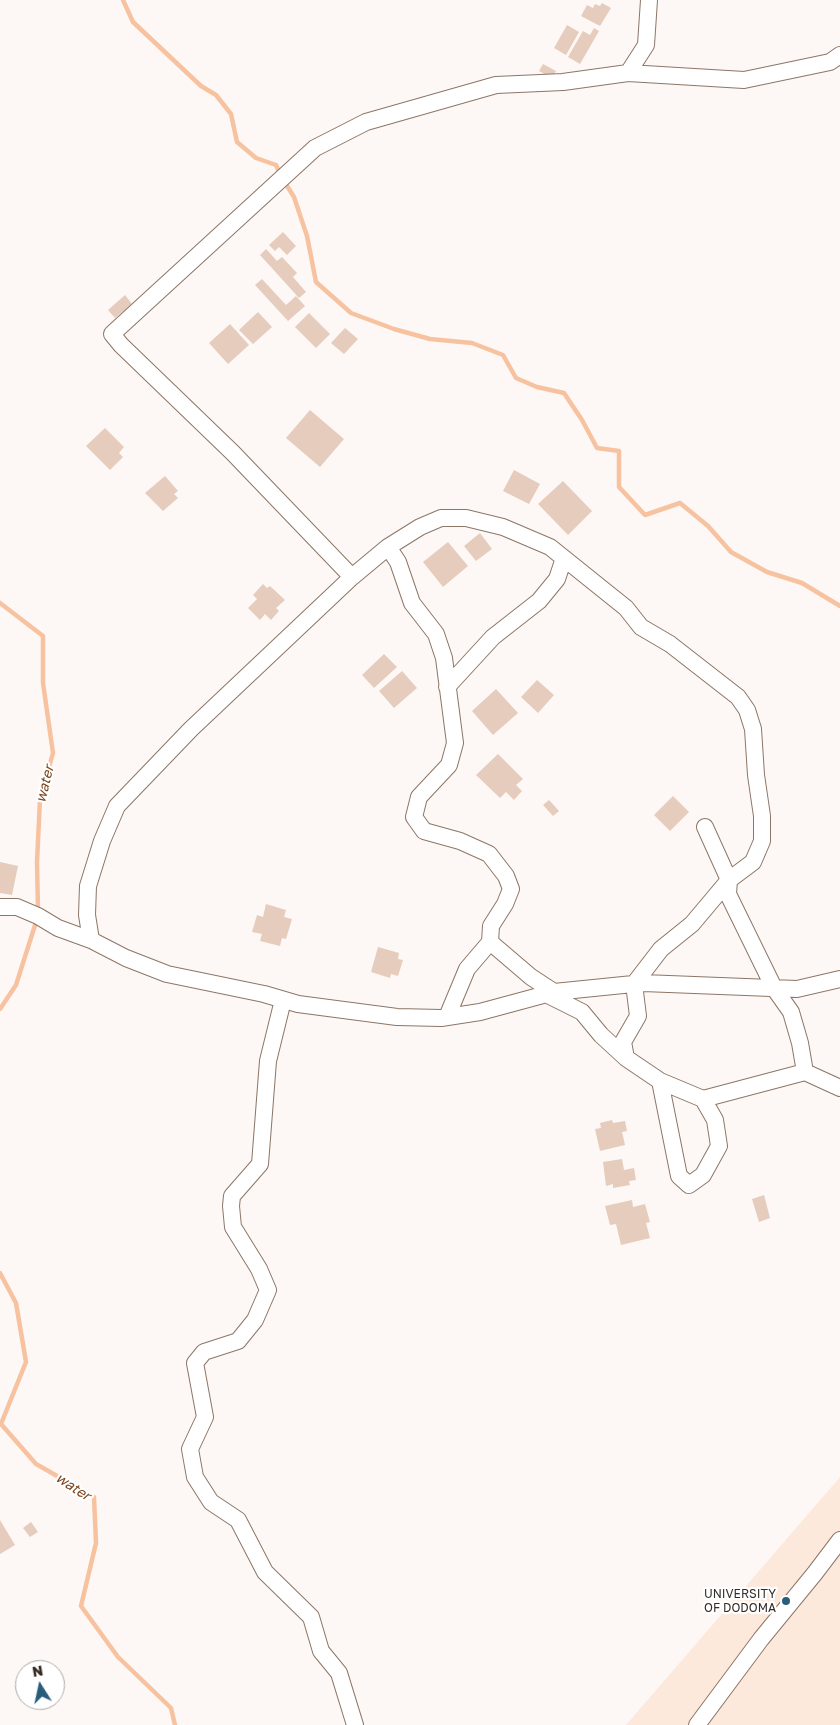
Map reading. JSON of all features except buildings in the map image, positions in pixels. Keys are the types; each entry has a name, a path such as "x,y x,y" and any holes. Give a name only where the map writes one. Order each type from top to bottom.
{"street":[{"path":"628,73 646,45 649,0"},
{"path":"352,577 233,453 112,334 315,148 366,122 496,85 563,82 628,73 744,80 830,62 840,55"},
{"path":"91,940 87,915 88,886 102,841 117,806 191,729 352,577 388,547 420,527 441,518 466,518 503,527 550,547 626,608 641,627 670,644 738,697 748,710 753,729 756,775 762,816 762,841 753,862 728,880 692,924 661,948 634,984 638,1016 623,1042 626,1058"},
{"path":"388,547 398,562 412,603 436,634 444,658 455,743 449,765 419,797 414,817 424,831 460,841 489,854 506,876 511,889 505,904 491,926 490,942 467,969 447,1017"},
{"path":"447,687 493,637 539,601 557,579 564,558"},
{"path":"705,827 728,880 728,894 774,988 791,1012 806,1072"},
{"path":"0,907 17,907 38,916 58,928 91,940 126,958 167,974 298,1004 389,1016 447,1017 480,1012 550,993 634,984 797,989 840,979"},
{"path":"490,942 550,993 582,1012 626,1058 660,1081 703,1098 806,1072 840,1088"},
{"path":"283,1000 268,1061 260,1164 232,1196 231,1206 232,1227 259,1269 268,1290 255,1320 238,1341 204,1352 195,1363 205,1417 190,1449 195,1477 211,1502 238,1520 265,1572 311,1617 321,1651 339,1673 355,1725"},
{"path":"660,1081 679,1176 690,1185 703,1175 719,1146 715,1120 703,1098"},
{"path":"715,1120 722,1106 738,1090"},
{"path":"698,1725 761,1639 840,1540"}],"shaded area":[{"name":"UNIVERSITY OF DODOMA","path":"840,1477 840,1725 626,1725"}],"waterway":[{"path":"123,0 133,22 201,86 216,95 231,114 237,142 256,158 276,165 280,174"},
{"path":"284,181 294,197 307,236 316,282 351,313 394,329 430,339 472,343 503,355 516,378 537,387 564,393 582,420 597,448 619,451 619,487 645,515 680,503 708,526 731,552 767,572 802,583 840,606"},
{"name":"water","path":"0,603 43,636 43,683 53,753 40,799 37,862 38,911"},
{"name":"water","path":"0,1009 16,985 37,919"},
{"name":"water","path":"0,1273 16,1303 26,1362 1,1424 36,1464 94,1497 96,1543 81,1606 118,1657 171,1708 175,1725"}],"place":[{"name":"UNIVERSITY OF DODOMA","path":"786,1601"}]}
